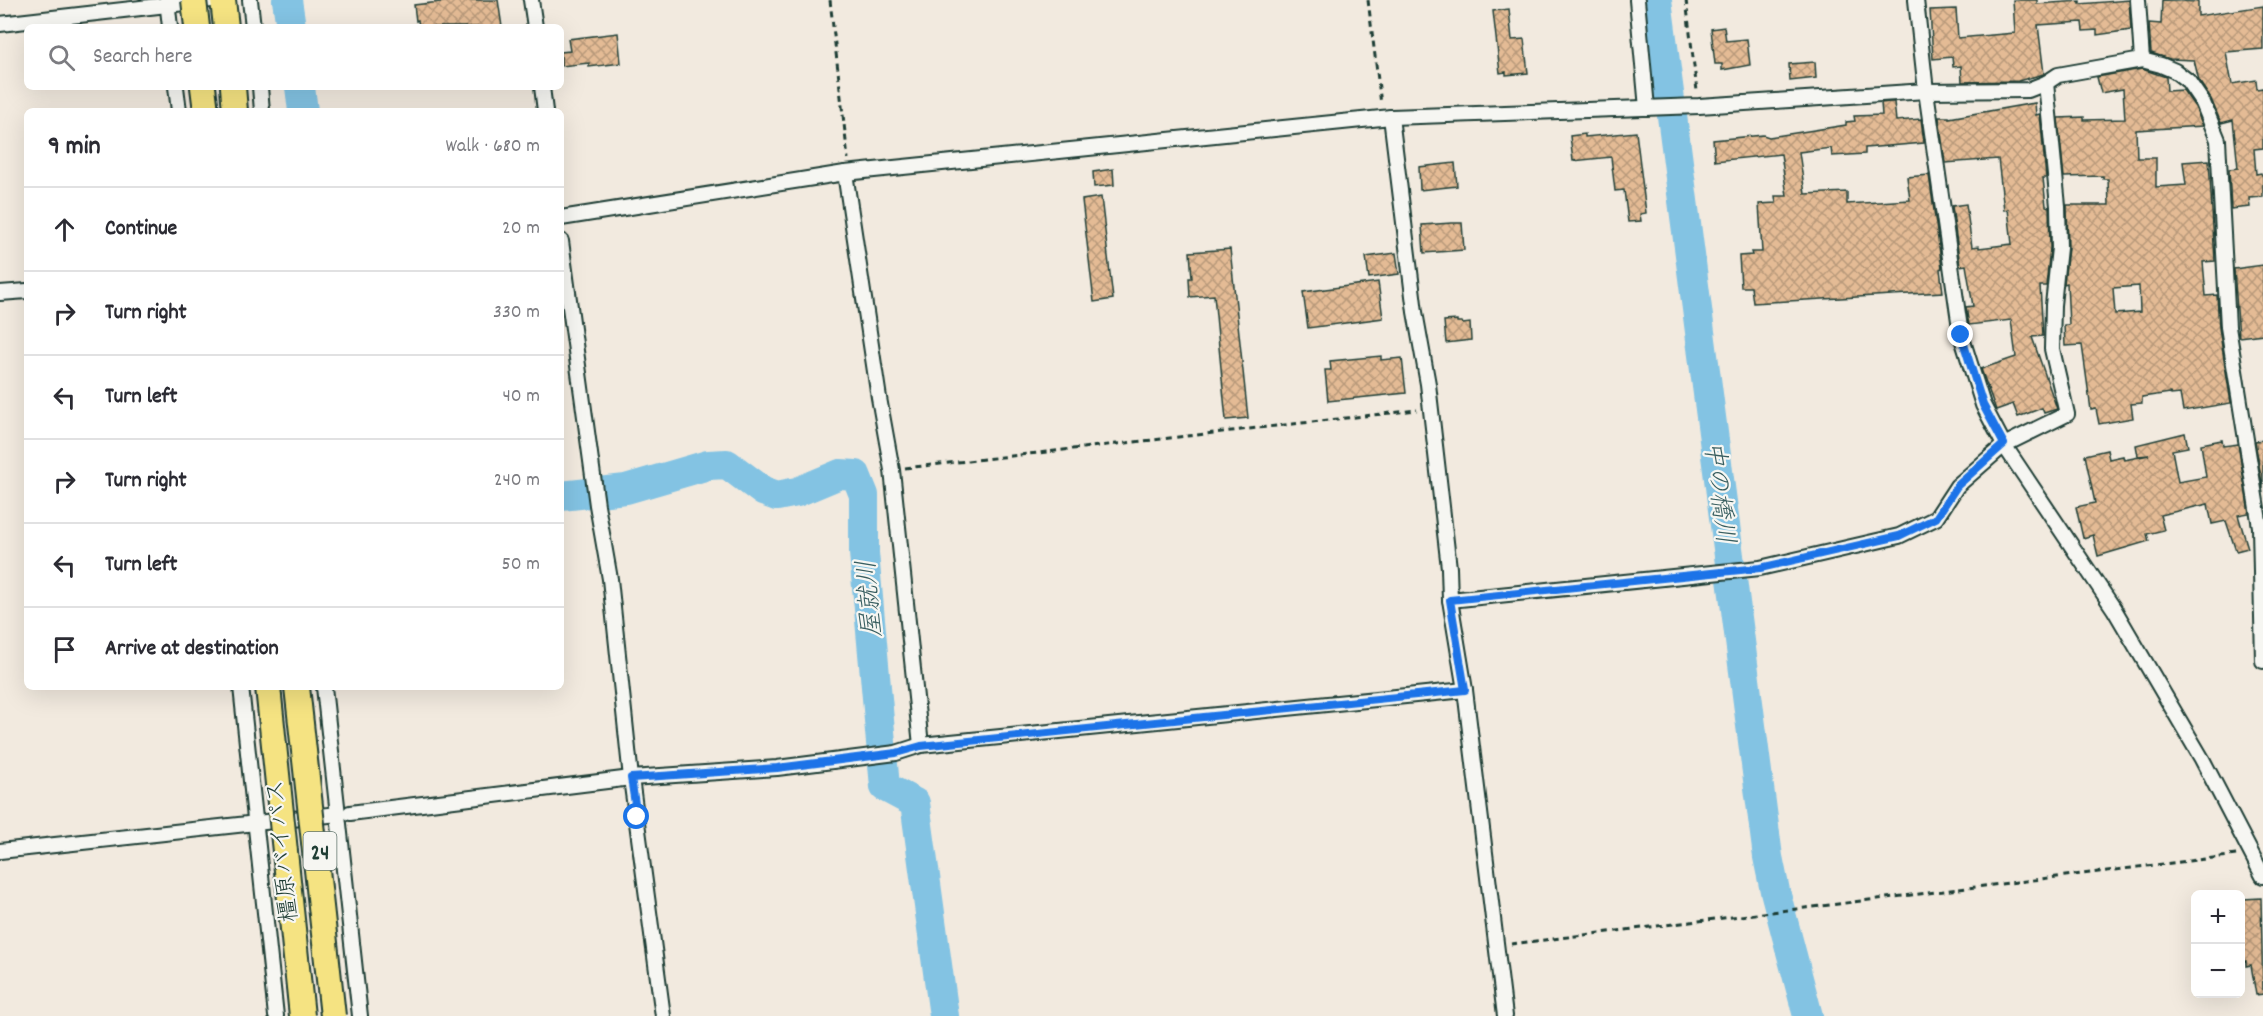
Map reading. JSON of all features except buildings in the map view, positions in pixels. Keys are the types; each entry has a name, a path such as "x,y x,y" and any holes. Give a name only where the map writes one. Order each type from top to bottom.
{"highway":[{"path":"224,0 227,24"},
{"path":"187,1 194,24"},
{"path":"201,90 204,108"},
{"path":"234,90 237,108"},
{"path":"265,690 301,1016"},
{"name":"橿原バイパス","path":"265,690 267,822 301,1016"},
{"path":"297,690 333,1016"},
{"name":"橿原バイパス","path":"303,690 335,815 338,1016"}],"street":[{"path":"250,0 253,24"},
{"path":"531,0 535,24"},
{"path":"1637,0 1647,108"},
{"path":"1916,0 1926,91 1961,335 1983,405 2004,444 2114,609 2202,759 2263,876"},
{"path":"2138,0 2142,60"},
{"path":"0,24 187,1"},
{"path":"172,24 187,1"},
{"path":"564,218 847,172 1387,117 1699,106 1926,91 2028,90 2058,75 2142,60 2175,71 2188,81 2203,103 2218,140 2228,327 2260,527 2263,660"},
{"path":"1450,600 1760,568 1899,536 1936,518 1957,486 2004,444 2067,414 2052,349 2053,305 2059,248 2058,206 2046,83"},
{"path":"176,90 179,108"},
{"path":"260,90 262,108"},
{"path":"542,90 545,108"},
{"path":"1387,117 1430,408 1449,568 1450,600 1465,690 1505,1016"},
{"path":"847,172 879,398 892,470 921,746"},
{"path":"564,262 597,505 610,579 631,778 663,1016"},
{"path":"0,293 24,291"},
{"path":"242,690 267,822 276,1016"},
{"path":"324,690 335,815 360,1016"},
{"path":"0,851 335,815 631,778 777,768 896,753 921,746 1465,690"}],"path":[{"path":"830,0 847,172"},
{"path":"1368,0 1387,117"},
{"path":"1686,0 1699,106"},
{"path":"892,470 1430,408"},
{"path":"1497,946 2252,853"}],"waterway":[{"name":"屋就川","path":"287,0 291,24"},
{"name":"中の橋川","path":"1657,0 1768,857 1808,1016"},
{"name":"屋就川","path":"300,90 303,108"},
{"name":"屋就川","path":"564,496 626,489 708,465 727,464 763,491 777,496 797,492 840,474 856,475 864,495 864,553 885,787 915,803 944,1016"}],"route":[{"path":"637,817 631,778 777,768 896,753 921,746 1465,690 1450,600 1760,568 1899,536 1936,518 1957,486 2004,444 1983,405 1961,335"}]}
